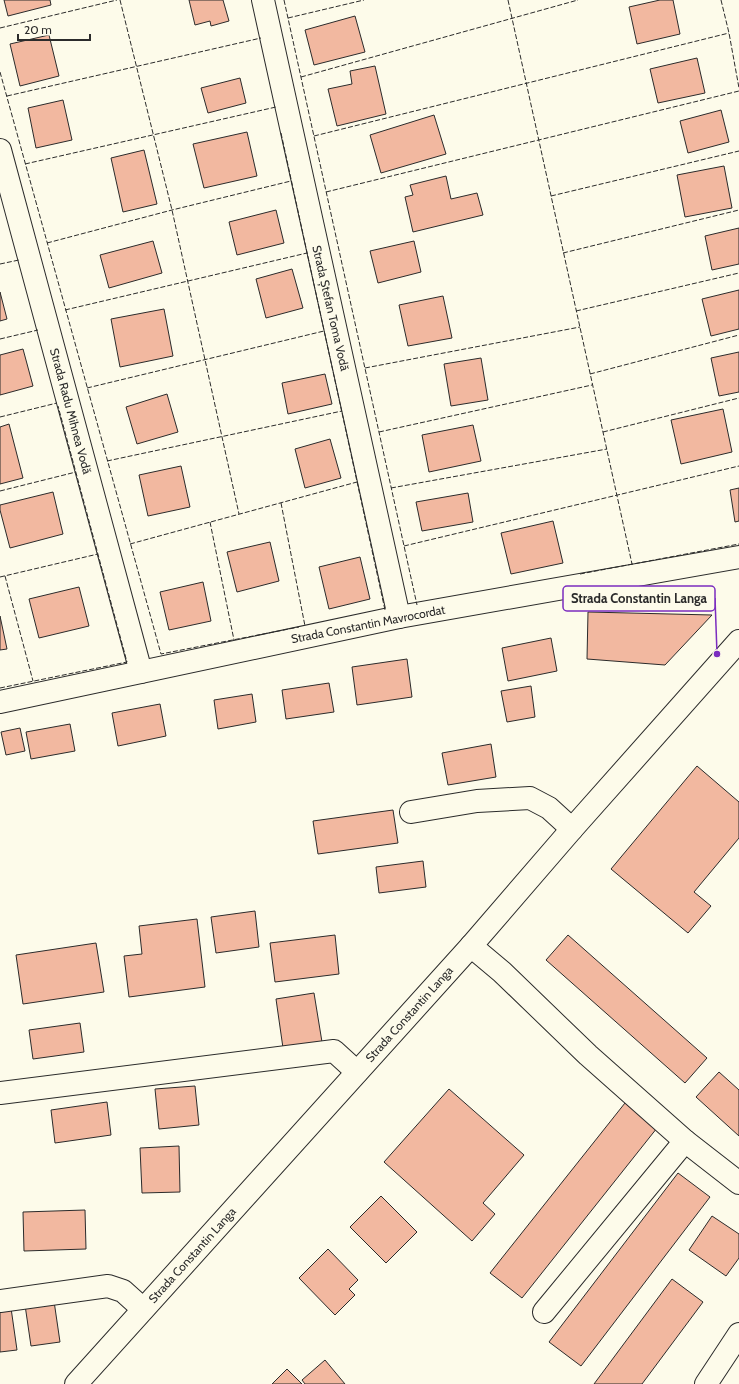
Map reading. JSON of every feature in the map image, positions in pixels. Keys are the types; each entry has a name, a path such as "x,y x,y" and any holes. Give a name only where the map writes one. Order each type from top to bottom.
{"street":[{"name":"Strada Ștefan Toma Vodă","path":"263,0 400,617"},
{"name":"Strada Radu Mihnea Vodă","path":"0,150 142,672"},
{"name":"Strada Constantin Mavrocordat","path":"0,702 400,617 739,557"},
{"name":"Strada Constantin Langa","path":"76,1384 471,946 572,829 739,641"},
{"path":"411,812 477,801 530,798 549,808 572,829"},
{"path":"471,946 502,972 588,1055 685,1141 739,1183"},
{"path":"0,1093 334,1051 356,1072"},
{"path":"544,1312 685,1141"},
{"path":"0,1301 108,1286 123,1291 143,1309"},
{"path":"706,1384 739,1334"}],"building":[{"path":"4,0 50,0 51,5 8,16"},
{"path":"189,0 223,0 229,21 211,26 210,21 195,25"},
{"path":"660,0 673,0 680,34 637,44 629,7"},
{"path":"355,16 365,52 314,65 305,30"},
{"path":"49,35 59,76 20,86 10,44"},
{"path":"697,58 705,93 658,103 650,69"},
{"path":"375,66 386,114 337,126 328,89 352,84 350,71"},
{"path":"240,78 246,103 208,113 201,88"},
{"path":"63,100 72,140 36,148 28,108"},
{"path":"721,110 729,142 688,153 680,121"},
{"path":"434,115 446,154 381,173 370,135"},
{"path":"247,132 257,176 204,188 193,144"},
{"path":"144,150 157,204 123,212 111,158"},
{"path":"724,166 732,208 685,217 677,175"},
{"path":"446,176 451,199 477,193 483,215 413,232 405,197 413,195 410,185"},
{"path":"276,210 284,243 237,255 229,222"},
{"path":"739,228 739,264 712,270 705,236"},
{"path":"153,241 162,273 109,288 100,255"},
{"path":"414,241 421,272 378,283 370,251"},
{"path":"292,269 303,308 266,318 256,279"},
{"path":"739,290 739,329 711,336 702,299"},
{"path":"0,292 7,319 0,321"},
{"path":"443,296 452,338 408,346 399,305"},
{"path":"164,309 173,356 120,367 111,319"},
{"path":"23,349 33,386 0,395 0,355"},
{"path":"739,352 739,392 719,396 711,358"},
{"path":"481,358 488,400 451,406 444,364"},
{"path":"325,374 332,404 288,414 282,383"},
{"path":"167,394 178,432 137,444 126,407"},
{"path":"723,409 732,452 681,464 671,420"},
{"path":"9,424 23,478 0,484 0,427"},
{"path":"473,425 481,461 429,472 422,435"},
{"path":"330,439 341,478 305,488 295,449"},
{"path":"181,466 190,507 148,516 139,475"},
{"path":"739,488 739,521 735,522 730,490"},
{"path":"53,492 63,534 10,548 0,505"},
{"path":"468,493 473,522 422,531 416,502"},
{"path":"553,521 563,563 511,574 501,533"},
{"path":"270,542 279,581 237,592 227,552"},
{"path":"360,557 370,599 329,609 319,567"},
{"path":"203,582 211,621 169,630 160,592"},
{"path":"79,587 89,626 39,638 29,599"},
{"path":"588,612 712,615 665,665 587,659"},
{"path":"0,616 7,649 0,650"},
{"path":"551,638 557,671 508,681 502,648"},
{"path":"407,659 412,697 357,705 352,667"},
{"path":"329,683 334,712 286,719 282,690"},
{"path":"531,686 535,717 507,722 501,691"},
{"path":"252,694 256,722 218,729 214,700"},
{"path":"160,704 166,736 118,746 112,713"},
{"path":"70,724 75,751 31,759 26,732"},
{"path":"20,728 25,751 6,755 1,732"},
{"path":"491,744 496,777 448,785 442,753"},
{"path":"697,766 739,802 739,838 694,892 711,906 688,933 611,869"},
{"path":"393,810 398,843 318,854 313,821"},
{"path":"423,861 426,887 379,893 376,867"},
{"path":"255,911 259,947 216,953 211,917"},
{"path":"197,919 205,987 129,997 124,956 142,954 139,926"},
{"path":"335,935 339,974 275,982 270,943"},
{"path":"568,935 707,1058 685,1083 546,960"},
{"path":"96,943 104,992 23,1004 16,955"},
{"path":"314,993 322,1042 283,1048 276,999"},
{"path":"80,1023 84,1052 33,1059 29,1030"},
{"path":"719,1072 739,1090 739,1136 696,1097"},
{"path":"195,1086 199,1125 159,1129 155,1089"},
{"path":"449,1089 524,1155 483,1203 495,1214 472,1241 384,1162"},
{"path":"107,1102 111,1135 55,1143 51,1110"},
{"path":"625,1103 657,1128 522,1298 490,1273"},
{"path":"179,1146 180,1192 142,1193 140,1148"},
{"path":"678,1173 710,1197 581,1366 549,1342"},
{"path":"381,1196 417,1232 386,1263 350,1227"},
{"path":"85,1210 86,1249 24,1251 23,1212"},
{"path":"712,1216 739,1234 739,1258 726,1276 689,1250"},
{"path":"328,1249 358,1280 349,1289 355,1295 335,1315 299,1278"},
{"path":"672,1279 703,1302 642,1384 594,1384"},
{"path":"54,1301 60,1342 31,1346 25,1305"},
{"path":"11,1308 17,1350 0,1352 0,1310"},
{"path":"325,1360 345,1384 305,1384 302,1380"},
{"path":"287,1369 302,1384 272,1384"}],"fence":[{"path":"0,28 117,0"},
{"path":"120,0 172,210 239,514"},
{"path":"284,0 417,605"},
{"path":"288,18 364,0"},
{"path":"508,0 632,564"},
{"path":"301,77 578,0"},
{"path":"721,0 729,33 739,88"},
{"path":"314,136 729,33"},
{"path":"7,96 261,38"},
{"path":"0,72 161,654 299,627"},
{"path":"326,192 739,91"},
{"path":"25,164 276,107"},
{"path":"281,133 384,611"},
{"path":"551,196 739,151"},
{"path":"47,243 291,181"},
{"path":"563,253 739,210"},
{"path":"65,310 307,253"},
{"path":"0,264 19,260"},
{"path":"576,311 739,273"},
{"path":"365,368 580,327"},
{"path":"0,339 38,330"},
{"path":"87,388 324,331"},
{"path":"590,374 739,335"},
{"path":"379,432 592,385"},
{"path":"603,432 739,398"},
{"path":"0,417 57,403"},
{"path":"0,688 127,662 58,406"},
{"path":"107,461 342,411"},
{"path":"391,488 607,449"},
{"path":"404,546 739,466"},
{"path":"0,491 76,472"},
{"path":"130,544 357,482"},
{"path":"281,503 305,626"},
{"path":"210,522 234,640"},
{"path":"580,574 739,544"},
{"path":"0,577 98,554"},
{"path":"5,576 33,681"}],"place":[{"name":"Strada Constantin Langa","path":"717,654"}]}
